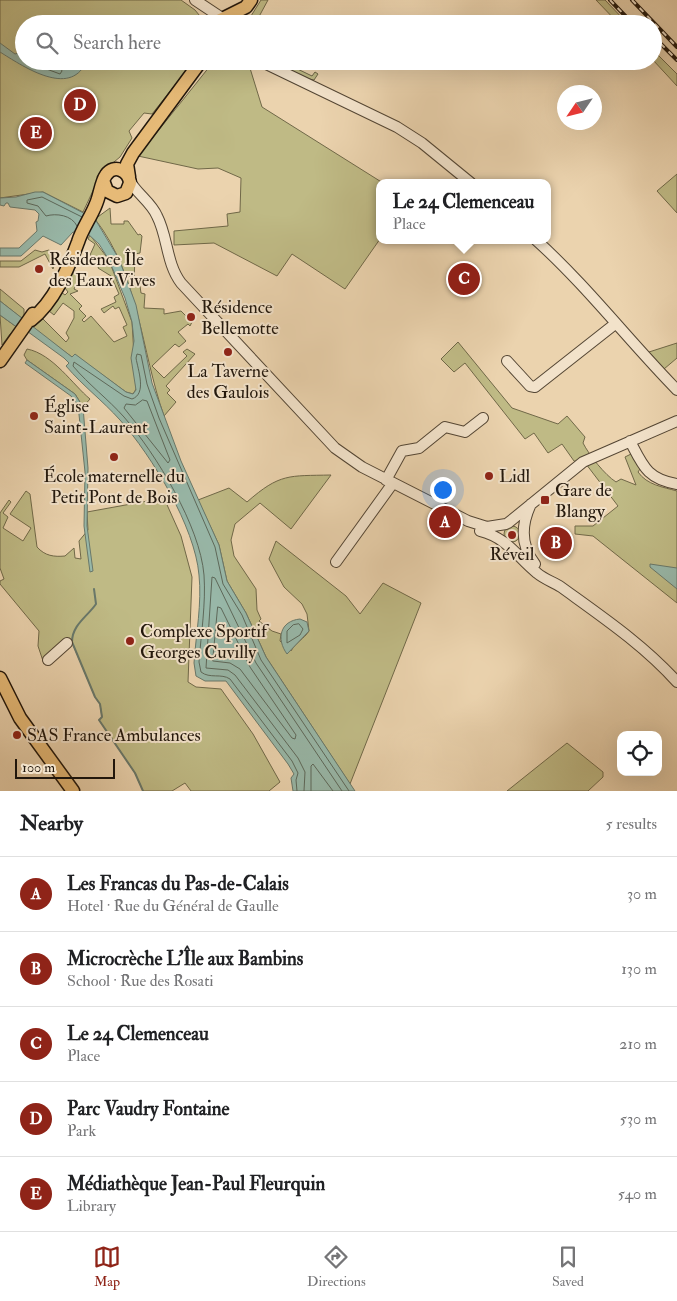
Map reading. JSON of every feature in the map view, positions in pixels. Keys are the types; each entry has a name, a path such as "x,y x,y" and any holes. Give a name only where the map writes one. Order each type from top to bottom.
{"main road":[{"path":"229,15 248,4"},
{"path":"0,368 31,320 54,291 69,264 92,214 105,176 147,132 196,70"},
{"path":"92,214 128,190 130,179 128,163 147,132"},
{"path":"111,171 120,170 130,179"},
{"path":"104,183 107,192 119,196"},
{"path":"0,361 18,339"},
{"path":"1,681 20,718 74,791"}],"street":[{"path":"198,2 214,15"},
{"path":"198,2 204,15"},
{"path":"279,70 397,127 422,143 466,179"},
{"path":"130,179 160,221 172,268 186,290 330,444 350,459 390,482 449,513 471,527 492,534 540,575 560,587 655,659 677,682"},
{"path":"119,196 138,198 149,204"},
{"path":"540,244 567,268 615,324 677,390"},
{"path":"507,361 530,386 535,387 615,324"},
{"path":"336,562 390,482 402,451 419,448 445,427 465,432 484,418"},
{"path":"506,544 500,533 507,524 586,460 677,421"},
{"path":"630,441 646,471 658,479 677,484"},
{"path":"531,504 524,519 524,533 529,554 538,568 560,579 658,654 677,672"},
{"path":"449,513 484,527 517,524 524,533"},
{"path":"506,544 519,545 524,533"},
{"path":"48,660 67,643"}],"shaded area":[{"path":"0,0 181,0 195,10 199,15 15,15 15,70 187,70 152,114 144,113 129,131 132,138 120,157 97,176 98,180 83,212 43,192 0,198"},
{"path":"261,0 268,0 260,15 252,15"},
{"path":"596,0 605,0 619,15 610,15"},
{"path":"662,59 677,74 677,86 662,70"},
{"path":"207,70 251,70 262,107 377,179 376,244 345,289 292,254 277,276 214,243 174,245 174,231 228,226 227,214 240,212 241,178 218,168 198,169 138,156"},
{"path":"290,70 300,70 312,76 315,72 318,74 314,80"},
{"path":"677,174 677,213 657,191"},
{"path":"110,208 111,224 124,224 124,221 128,221 138,235 142,236 140,253 135,254 134,284 140,286 141,293 145,294 144,308 164,309 164,314 181,311 192,322 190,326 188,324 178,332 186,341 179,347 175,344 152,366 164,378 187,356 183,352 187,349 195,354 166,386 170,390 167,393 176,402 164,416 130,289 110,241 95,219"},
{"path":"90,235 109,260 132,322 136,389 133,394 126,392 75,355 72,357 32,328 43,319 66,342 69,338 66,333 74,318 74,311 63,303 54,315 49,311 61,292 65,295 68,292 65,288 72,274 76,271 80,276 74,289 78,291 70,294 82,306 79,309 86,316 82,320 84,322 91,316 114,342 127,336 123,327 127,325 119,307 115,309 113,306 104,313 101,309 116,302 114,297 119,294 111,276 98,268 101,261 90,255 95,244 88,239"},
{"path":"35,250 42,252 49,250 56,256 53,269 45,254 19,267 0,267 0,261 21,261"},
{"path":"0,289 24,309 24,320 0,301"},
{"path":"0,315 18,328 10,334 2,345"},
{"path":"458,342 512,408 558,424 567,416 585,437 583,443 593,459 616,482 621,479 636,485 625,457 633,453 640,469 638,472 646,480 677,491 677,603 593,536 575,534 575,526 593,526 618,506 586,464 574,461 562,444 548,453 534,433 525,439 465,363 454,372 441,359"},
{"path":"677,343 677,358 664,369 649,352"},
{"path":"27,349 54,363 90,399 83,407 75,394 27,360 24,355"},
{"path":"331,475 291,529 260,503 235,524 231,540 234,556 256,589 257,610 261,619 259,621 272,631 281,634 280,641 291,651 309,631 307,614 302,604 284,587 269,559 276,541 346,596 360,614 383,583 421,603 350,784 266,657 246,613 227,581 219,545 198,500 229,488 247,502 268,486 286,478"},
{"name":"Complexe Sportif Georges Cuvilly","path":"26,491 30,494 37,547 46,554 57,556 65,556 74,548 75,558 81,559 79,541 88,530 87,512 164,498 181,536 192,577 188,682 196,687 221,689 253,734 280,782 269,791 191,791 185,783 172,791 143,791 135,773 99,720 102,717 100,704 95,697 71,640 44,664 38,646 39,631 0,584 0,581 4,579 0,568 0,513 9,500 11,502 3,513 8,517 3,528 23,541 31,528 10,514"},
{"path":"512,526 518,528 520,534 518,540 512,542 506,540 504,534 506,528"},
{"path":"567,743 603,772 603,777 588,791 507,791"}],"water":[{"path":"0,43 15,54 15,61 0,52"},
{"path":"31,70 80,70 76,75 66,78 43,75"},
{"path":"43,192 95,219 119,259 136,305 152,383 181,461 219,545 227,581 246,613 266,657 355,791 293,791 291,778 294,774 288,764 226,681 205,681 196,676 194,663 199,608 199,575 196,556 189,536 181,514 170,493 132,435 120,420 66,366 69,363 20,326 18,328 0,315 0,301 72,357 75,354 126,392 133,394 136,390 131,358 134,341 132,322 125,298 109,260 99,244 88,234 73,232 61,245 43,236 21,256 0,256 0,248 19,248 37,231 36,222 38,221 39,214 35,210 10,207 8,203 4,206 0,205 0,198 16,197"},
{"path":"27,360 75,394 83,407 88,468 87,526 93,571 90,572 84,526 85,472 78,405 71,396 25,363"},
{"path":"650,564 677,568 677,589 650,567"},
{"path":"300,619 307,622 309,631 287,654 282,642 282,632 288,623"}],"waterway":[{"path":"94,589 96,604 77,626 72,642 95,697 100,704 102,717 99,720 135,773 143,791"}],"railway":[{"path":"610,0 624,15"},
{"path":"632,0 646,15"},
{"path":"662,31 677,47"},
{"path":"662,45 677,60"}],"place":[{"name":"Parc Vaudry Fontaine","path":"80,105"},
{"name":"Médiathèque Jean-Paul Fleurquin","path":"36,133"},
{"name":"Résidence Île des Eaux Vives","path":"39,269"},
{"name":"Le 24 Clemenceau","path":"464,279"},
{"name":"Résidence Bellemotte","path":"191,317"},
{"name":"La Taverne des Gaulois","path":"228,352"},
{"name":"Église Saint-Laurent","path":"34,416"},
{"name":"École maternelle du Petit Pont de Bois","path":"114,457"},
{"name":"Lidl","path":"489,476"},
{"name":"Gare de Blangy","path":"545,500"},
{"name":"Les Francas du Pas-de-Calais","path":"445,522"},
{"name":"Réveil","path":"512,535"},
{"name":"Microcrèche L’Île aux Bambins","path":"556,543"},
{"name":"Complexe Sportif Georges Cuvilly","path":"130,641"},
{"name":"SAS France Ambulances","path":"17,735"}]}
